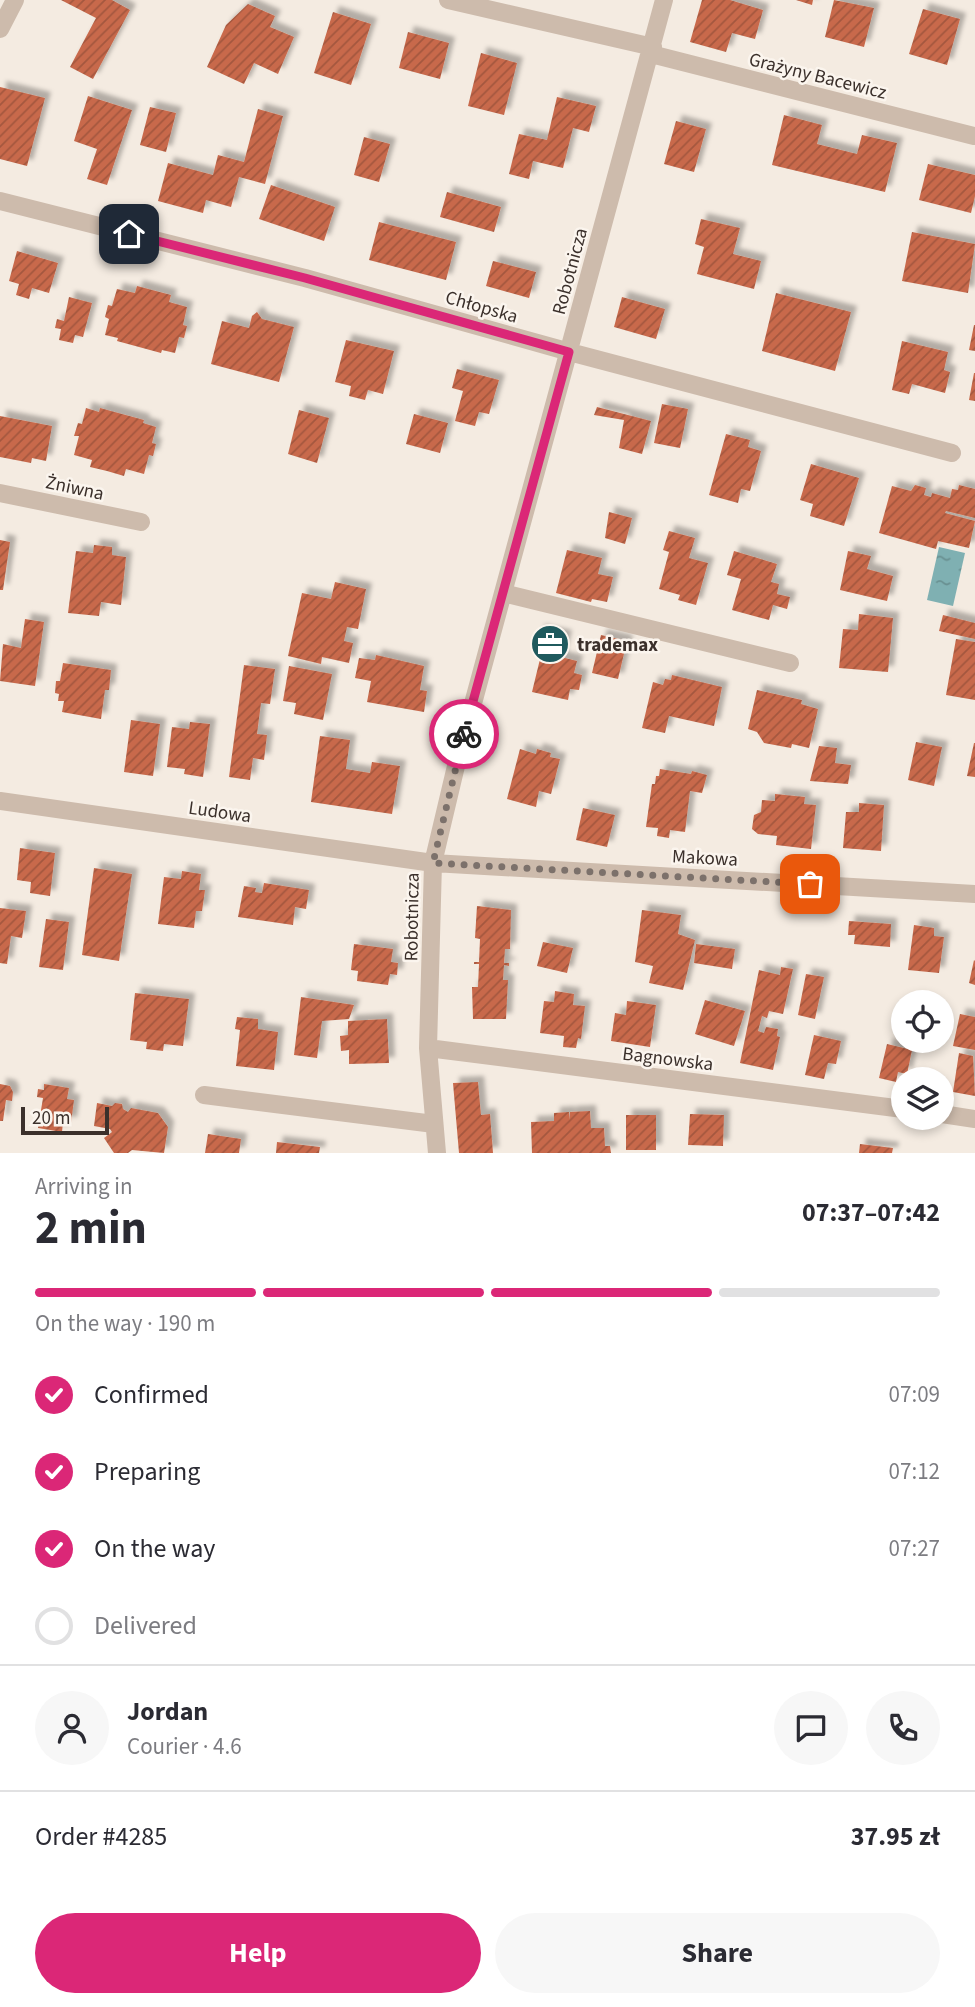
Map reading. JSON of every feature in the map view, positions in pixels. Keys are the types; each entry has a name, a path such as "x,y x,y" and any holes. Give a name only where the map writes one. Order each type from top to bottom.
{"street":[{"path":"0,29 15,0"},
{"name":"Grażyny Bacewicz","path":"448,0 652,50 974,136"},
{"name":"Robotnicza","path":"437,1153 428,1048 433,863 456,766 664,0"},
{"name":"Chłopska","path":"0,201 305,278 569,352 952,453"},
{"name":"Żniwna","path":"0,493 141,522"},
{"path":"503,593 790,663"},
{"name":"Ludowa","path":"0,801 433,863"},
{"name":"Makowa","path":"433,863 975,894"},
{"name":"Bagnowska","path":"428,1048 891,1107"},
{"path":"204,1095 434,1124"},
{"path":"954,1116 975,1119"}],"water":[{"path":"939,547 965,553 953,606 927,600"}],"building":[{"path":"61,0 112,0 130,10 93,79 70,67 96,18"},
{"path":"702,0 730,0 763,10 755,39 732,33 726,52 690,42"},
{"path":"796,0 813,0 812,5"},
{"path":"834,0 874,8 864,47 825,37"},
{"path":"248,4 275,16 270,27 294,37 278,74 254,63 244,84 207,67 226,25"},
{"path":"923,9 960,19 947,65 909,54"},
{"path":"333,12 371,24 351,85 314,73"},
{"path":"408,32 449,43 440,79 399,68"},
{"path":"481,53 517,63 504,115 468,106"},
{"path":"0,87 45,98 27,166 0,159"},
{"path":"88,96 132,110 107,185 87,179 97,149 74,141"},
{"path":"557,97 596,106 589,132 573,128 563,168 533,161 529,179 509,174 519,134 547,140"},
{"path":"150,107 176,113 166,152 140,145"},
{"path":"258,109 283,116 265,184 239,177 231,207 206,200 203,213 158,201 168,163 213,175 218,155 244,162"},
{"path":"784,115 822,125 817,144 857,154 862,135 897,143 885,192 772,165"},
{"path":"676,121 706,129 694,172 664,164"},
{"path":"364,137 390,144 379,182 354,175"},
{"path":"928,164 975,175 975,196 971,213 919,200"},
{"path":"271,185 335,207 324,241 259,219"},
{"path":"447,192 501,207 494,232 440,217"},
{"path":"701,219 740,228 733,254 761,261 754,289 697,274 704,247 695,244"},
{"path":"379,222 456,242 446,280 369,260"},
{"path":"912,232 975,244 968,293 902,281"},
{"path":"17,251 58,263 49,293 32,288 29,299 16,295 19,284 9,281"},
{"path":"493,261 536,272 529,298 486,286"},
{"path":"137,286 171,295 169,302 187,307 183,325 187,326 184,338 179,337 175,353 162,350 161,353 105,335 109,319 105,317 108,305 112,306 117,289 135,293"},
{"path":"776,293 851,312 835,371 762,351"},
{"path":"69,297 92,303 83,337 75,335 73,343 59,340 61,329 55,328 57,319 64,321"},
{"path":"622,297 665,309 656,339 614,327"},
{"path":"257,312 262,319 294,327 279,382 211,364 222,321 249,328 252,316"},
{"path":"975,325 975,351 969,350"},
{"path":"346,340 394,351 383,394 368,390 365,400 349,396 351,386 335,382"},
{"path":"902,341 948,352 944,370 950,372 945,393 912,384 909,394 892,390"},
{"path":"457,369 499,380 489,414 479,412 475,426 455,421 463,391 452,388"},
{"path":"975,373 975,401 969,400"},
{"path":"662,404 688,409 680,448 654,443"},
{"path":"597,407 651,421 642,454 619,448 624,420 594,415"},
{"path":"86,408 99,412 100,408 144,420 143,423 156,427 152,443 156,444 153,456 149,455 144,474 126,469 124,476 90,467 92,460 74,455 79,436 74,436 78,423 82,424"},
{"path":"299,410 329,418 317,463 288,454"},
{"path":"414,414 448,423 440,453 406,444"},
{"path":"0,416 52,426 46,461 32,458 31,463 0,457"},
{"path":"726,434 750,440 748,447 761,451 750,491 741,489 738,503 709,495"},
{"path":"811,464 859,478 844,526 810,516 813,504 800,500"},
{"path":"915,485 926,488 924,495 931,497 932,493 950,498 952,489 958,490 959,485 975,489 975,518 946,511 945,513 975,521 969,548 938,541 936,549 879,533 892,486 911,491"},
{"path":"609,512 632,518 625,544 605,538"},
{"path":"669,531 695,538 689,558 708,563 696,605 678,600 680,595 659,589 669,552 663,550"},
{"path":"0,540 10,542 3,590 0,590"},
{"path":"94,545 112,547 112,555 126,557 121,605 101,602 99,616 68,613 76,551 93,553"},
{"path":"567,550 602,558 598,574 613,577 607,602 592,599 591,602 556,593"},
{"path":"734,551 777,564 771,582 779,584 777,594 790,597 787,609 773,605 769,620 732,610 741,579 727,575"},
{"path":"848,551 871,556 867,569 893,576 887,601 840,590"},
{"path":"335,582 366,589 358,629 347,627 344,641 353,643 349,663 322,657 321,664 288,656 302,593 331,599"},
{"path":"859,614 893,618 888,672 839,668 843,629 858,630"},
{"path":"943,615 975,623 975,639 939,631"},
{"path":"25,619 44,622 35,686 0,681 3,644 21,648"},
{"path":"539,630 566,636 561,657 577,661 574,673 582,675 579,690 570,689 568,700 532,692 541,655 533,653"},
{"path":"601,635 627,641 618,679 592,673"},
{"path":"956,639 975,642 975,700 946,695"},
{"path":"376,655 424,666 420,690 427,691 424,712 367,702 371,681 355,678 359,658 375,660"},
{"path":"63,663 111,670 101,719 62,712 64,701 58,701 59,694 55,693 56,681 60,681"},
{"path":"244,665 275,669 270,704 261,703 257,734 267,735 264,760 253,758 250,780 229,777"},
{"path":"289,666 332,674 323,720 294,714 296,703 283,701"},
{"path":"672,675 722,687 714,726 669,716 665,733 642,728 653,682 663,685 665,679 671,680"},
{"path":"757,690 802,700 801,704 818,709 809,748 764,743 757,732 748,729"},
{"path":"131,720 160,724 153,776 124,772"},
{"path":"190,722 210,724 203,777 184,774 185,769 167,767 172,727 189,729"},
{"path":"320,736 350,740 346,769 370,773 372,762 400,766 392,814 311,802"},
{"path":"916,742 942,747 934,786 908,780"},
{"path":"975,743 975,777 967,776"},
{"path":"819,746 837,748 835,763 851,765 848,784 810,781"},
{"path":"520,749 536,754 537,749 551,753 550,757 560,759 551,794 539,791 536,807 507,799"},
{"path":"660,769 707,775 702,793 690,791 685,832 670,830 669,838 657,836 658,828 646,827 652,784 655,784"},
{"path":"775,794 805,797 804,804 816,805 811,849 776,845 777,836 758,834 752,829 754,815 761,812 762,800 775,801"},
{"path":"859,803 884,805 881,851 843,848 846,812 859,812"},
{"path":"583,808 615,815 607,847 576,840"},
{"path":"20,848 55,853 50,896 30,893 31,882 17,880"},
{"path":"94,868 132,874 119,961 82,955"},
{"path":"182,871 201,874 199,890 205,890 202,911 196,911 194,928 158,924 164,877 181,879"},
{"path":"264,883 309,890 306,909 295,907 293,925 238,917 244,886 256,888 255,892 262,893"},
{"path":"477,906 511,910 510,949 505,949 504,963 509,963 509,966 504,965 503,980 508,980 506,1019 473,1019 472,987 478,987 479,964 474,962 479,962 480,939 475,938"},
{"path":"0,908 26,911 22,938 11,936 7,964 0,963"},
{"path":"642,910 681,915 678,934 695,940 683,990 649,983 653,966 635,962"},
{"path":"46,919 69,922 63,970 39,967"},
{"path":"849,921 891,924 890,947 854,944 855,935 848,935"},
{"path":"914,925 934,928 934,936 944,937 939,973 908,970"},
{"path":"543,942 573,948 567,973 537,966"},
{"path":"354,944 393,949 391,962 398,963 397,975 390,974 388,985 357,981 358,971 351,970"},
{"path":"696,944 735,949 732,969 694,963"},
{"path":"975,961 975,985 969,983"},
{"path":"781,967 793,969 783,1014 769,1011 767,1018 762,1016 758,1031 764,1033 766,1027 778,1029 777,1036 780,1037 773,1070 740,1063 759,970 780,975"},
{"path":"806,974 824,977 815,1019 798,1015"},
{"path":"555,991 574,994 573,1005 585,1006 581,1039 578,1038 576,1048 563,1047 564,1036 540,1033 544,1001 554,1002"},
{"path":"135,993 189,999 183,1046 164,1044 163,1051 146,1049 147,1042 130,1040"},
{"path":"301,997 354,1005 349,1019 322,1021 317,1058 294,1055"},
{"path":"705,1000 745,1011 734,1046 695,1034"},
{"path":"627,1001 656,1005 650,1047 611,1041 615,1013 626,1015"},
{"path":"960,1014 975,1017 975,1050 954,1046"},
{"path":"237,1017 258,1019 258,1029 278,1032 274,1070 236,1066 240,1030 235,1029"},
{"path":"387,1019 389,1063 349,1064 349,1050 341,1051 340,1036 348,1035 348,1021"},
{"path":"814,1035 841,1041 836,1064 828,1063 824,1079 805,1075"},
{"path":"887,1044 891,1045 891,1053 911,1053 908,1067 891,1067 891,1081 879,1078"},
{"path":"959,1053 973,1056 975,1096 954,1092"},
{"path":"478,1082 481,1115 490,1114 493,1153 459,1153 453,1083"},
{"path":"0,1084 10,1086 13,1092 12,1101 6,1100 3,1121 0,1121"},
{"path":"44,1084 69,1088 67,1099 74,1100 71,1123 63,1122 62,1132 38,1128 43,1098 37,1097 38,1089 44,1090"},
{"path":"97,1103 112,1106 115,1103 122,1104 123,1109 128,1112 131,1108 158,1113 168,1127 164,1153 132,1150 128,1153 114,1153 104,1138 112,1132 110,1129 94,1126"},
{"path":"590,1111 591,1128 604,1128 605,1146 610,1146 611,1153 532,1153 531,1122 554,1121 554,1113 569,1112 569,1120 570,1112"},
{"path":"690,1114 724,1115 723,1146 688,1145"},
{"path":"626,1115 656,1115 656,1150 626,1150"},
{"path":"208,1134 241,1139 239,1153 205,1153"},
{"path":"277,1142 320,1147 319,1153 276,1153"},
{"path":"860,1144 893,1148 892,1153 859,1153"}],"way so far":[{"path":"464,734 433,863 810,884"}],"place":[{"name":"trademax","path":"550,644"}],"route":[{"path":"129,234 305,278 569,352 464,734"}]}
